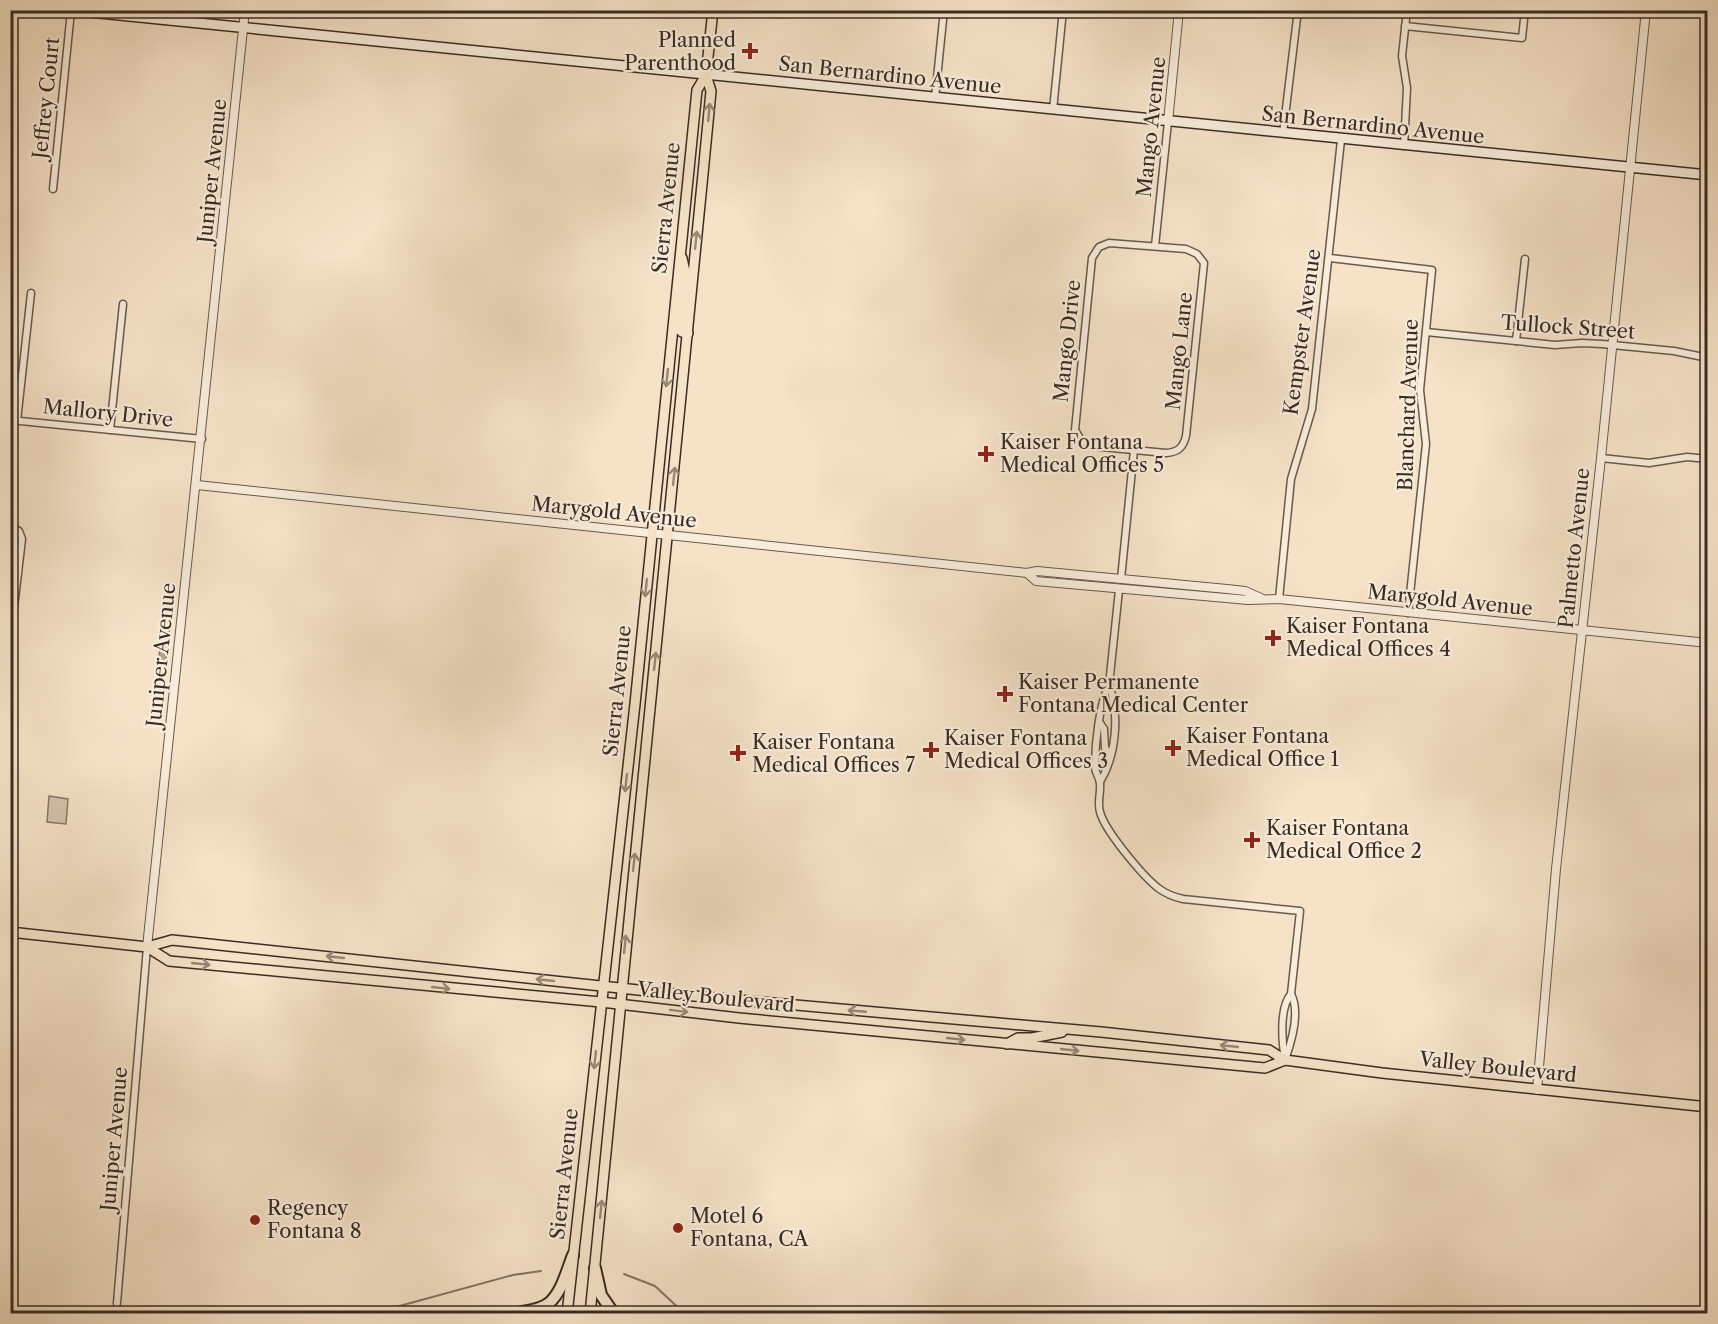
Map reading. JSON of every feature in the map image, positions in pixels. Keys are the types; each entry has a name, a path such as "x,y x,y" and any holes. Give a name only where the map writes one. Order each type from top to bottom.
{"highway":[{"path":"511,1314 548,1304 561,1284 573,1255"},
{"path":"595,1268 601,1295 614,1314"}],"main road":[{"name":"Sierra Avenue","path":"590,1314 711,92 706,75 712,10"},
{"name":"San Bernardino Avenue","path":"70,11 129,13 244,28 1707,175"},
{"name":"Sierra Avenue","path":"567,1314 652,532 697,90 706,75"},
{"path":"680,250 685,272 680,330 688,333"},
{"name":"Valley Boulevard","path":"10,932 147,947 172,940 621,988 1269,1050 1285,1060 1537,1090 1707,1107"},
{"name":"Valley Boulevard","path":"147,947 169,961 601,1002 739,1018 1265,1068 1285,1060"},
{"path":"1007,1044 1018,1038 1032,1038 1070,1030"}],"street":[{"name":"Juniper Avenue","path":"117,1303 147,947 202,439 245,10"},
{"path":"935,98 944,10"},
{"path":"1053,110 1063,10"},
{"name":"Mango Avenue","path":"1155,246 1179,10"},
{"path":"1283,134 1298,10"},
{"path":"1404,146 1408,105 1402,57 1407,10"},
{"path":"1405,26 1522,38 1525,10"},
{"name":"Palmetto Avenue","path":"1537,1090 1556,869 1601,458 1646,10"},
{"name":"Jeffrey Court","path":"53,189 70,11"},
{"name":"Kempster Avenue","path":"1279,599 1291,479 1312,409 1341,140"},
{"name":"Mango Drive","path":"1134,450 1091,446 1081,440 1075,430 1078,384 1094,254 1099,247 1109,243 1155,246"},
{"name":"Mango Lane","path":"1134,450 1173,453 1179,451 1185,441 1204,267 1200,256 1190,250 1155,246"},
{"name":"Blanchard Avenue","path":"1330,258 1431,270 1420,396 1426,444 1408,613"},
{"path":"1516,341 1525,259"},
{"path":"14,420 31,293"},
{"path":"110,430 123,303"},
{"name":"Tullock Street","path":"1425,332 1555,345 1582,343 1612,345 1674,351 1707,358"},
{"name":"Mallory Drive","path":"14,420 202,439"},
{"path":"1121,579 1134,450"},
{"path":"1601,458 1649,463 1687,457 1707,459"},
{"name":"Marygold Avenue","path":"197,485 652,532 769,547 1027,573 1037,571 1227,589 1245,591 1261,598"},
{"path":"10,642 22,539 19,531 11,526"},
{"path":"1027,573 1095,581 1119,590 1140,585 1210,593 1227,589"},
{"path":"1119,590 1109,685 1105,694 1100,723 1095,769 1100,782 1099,806 1104,822 1132,860 1156,886 1167,894 1183,899 1300,911 1291,994 1295,1002 1292,1041 1285,1060"},
{"name":"Marygold Avenue","path":"1119,590 1248,600 1279,599 1707,643"},
{"path":"1100,782 1107,771 1111,754 1115,716 1113,695 1109,685"},
{"path":"1100,723 1104,729 1105,748 1111,754"},
{"path":"1285,1060 1281,1040 1286,1000 1291,994"}],"shaded area":[{"path":"164,606 172,606 164,678 157,678"},
{"path":"49,796 68,799 66,824 47,822"}],"waterway":[{"path":"374,1313 513,1275 541,1271"},
{"path":"624,1274 655,1286 685,1314"}],"place":[{"name":"Planned Parenthood","path":"750,51"},
{"name":"Kaiser Fontana Medical Offices 5","path":"986,454"},
{"name":"Kaiser Fontana Medical Offices 4","path":"1273,638"},
{"name":"Kaiser Permanente Fontana Medical Center","path":"1005,694"},
{"name":"Kaiser Fontana Medical Office 1","path":"1173,748"},
{"name":"Kaiser Fontana Medical Offices 3","path":"931,750"},
{"name":"Kaiser Fontana Medical Offices 7","path":"738,753"},
{"name":"Kaiser Fontana Medical Office 2","path":"1252,840"},
{"name":"Regency Fontana 8","path":"255,1220"},
{"name":"Motel 6 Fontana, CA","path":"678,1228"}]}
